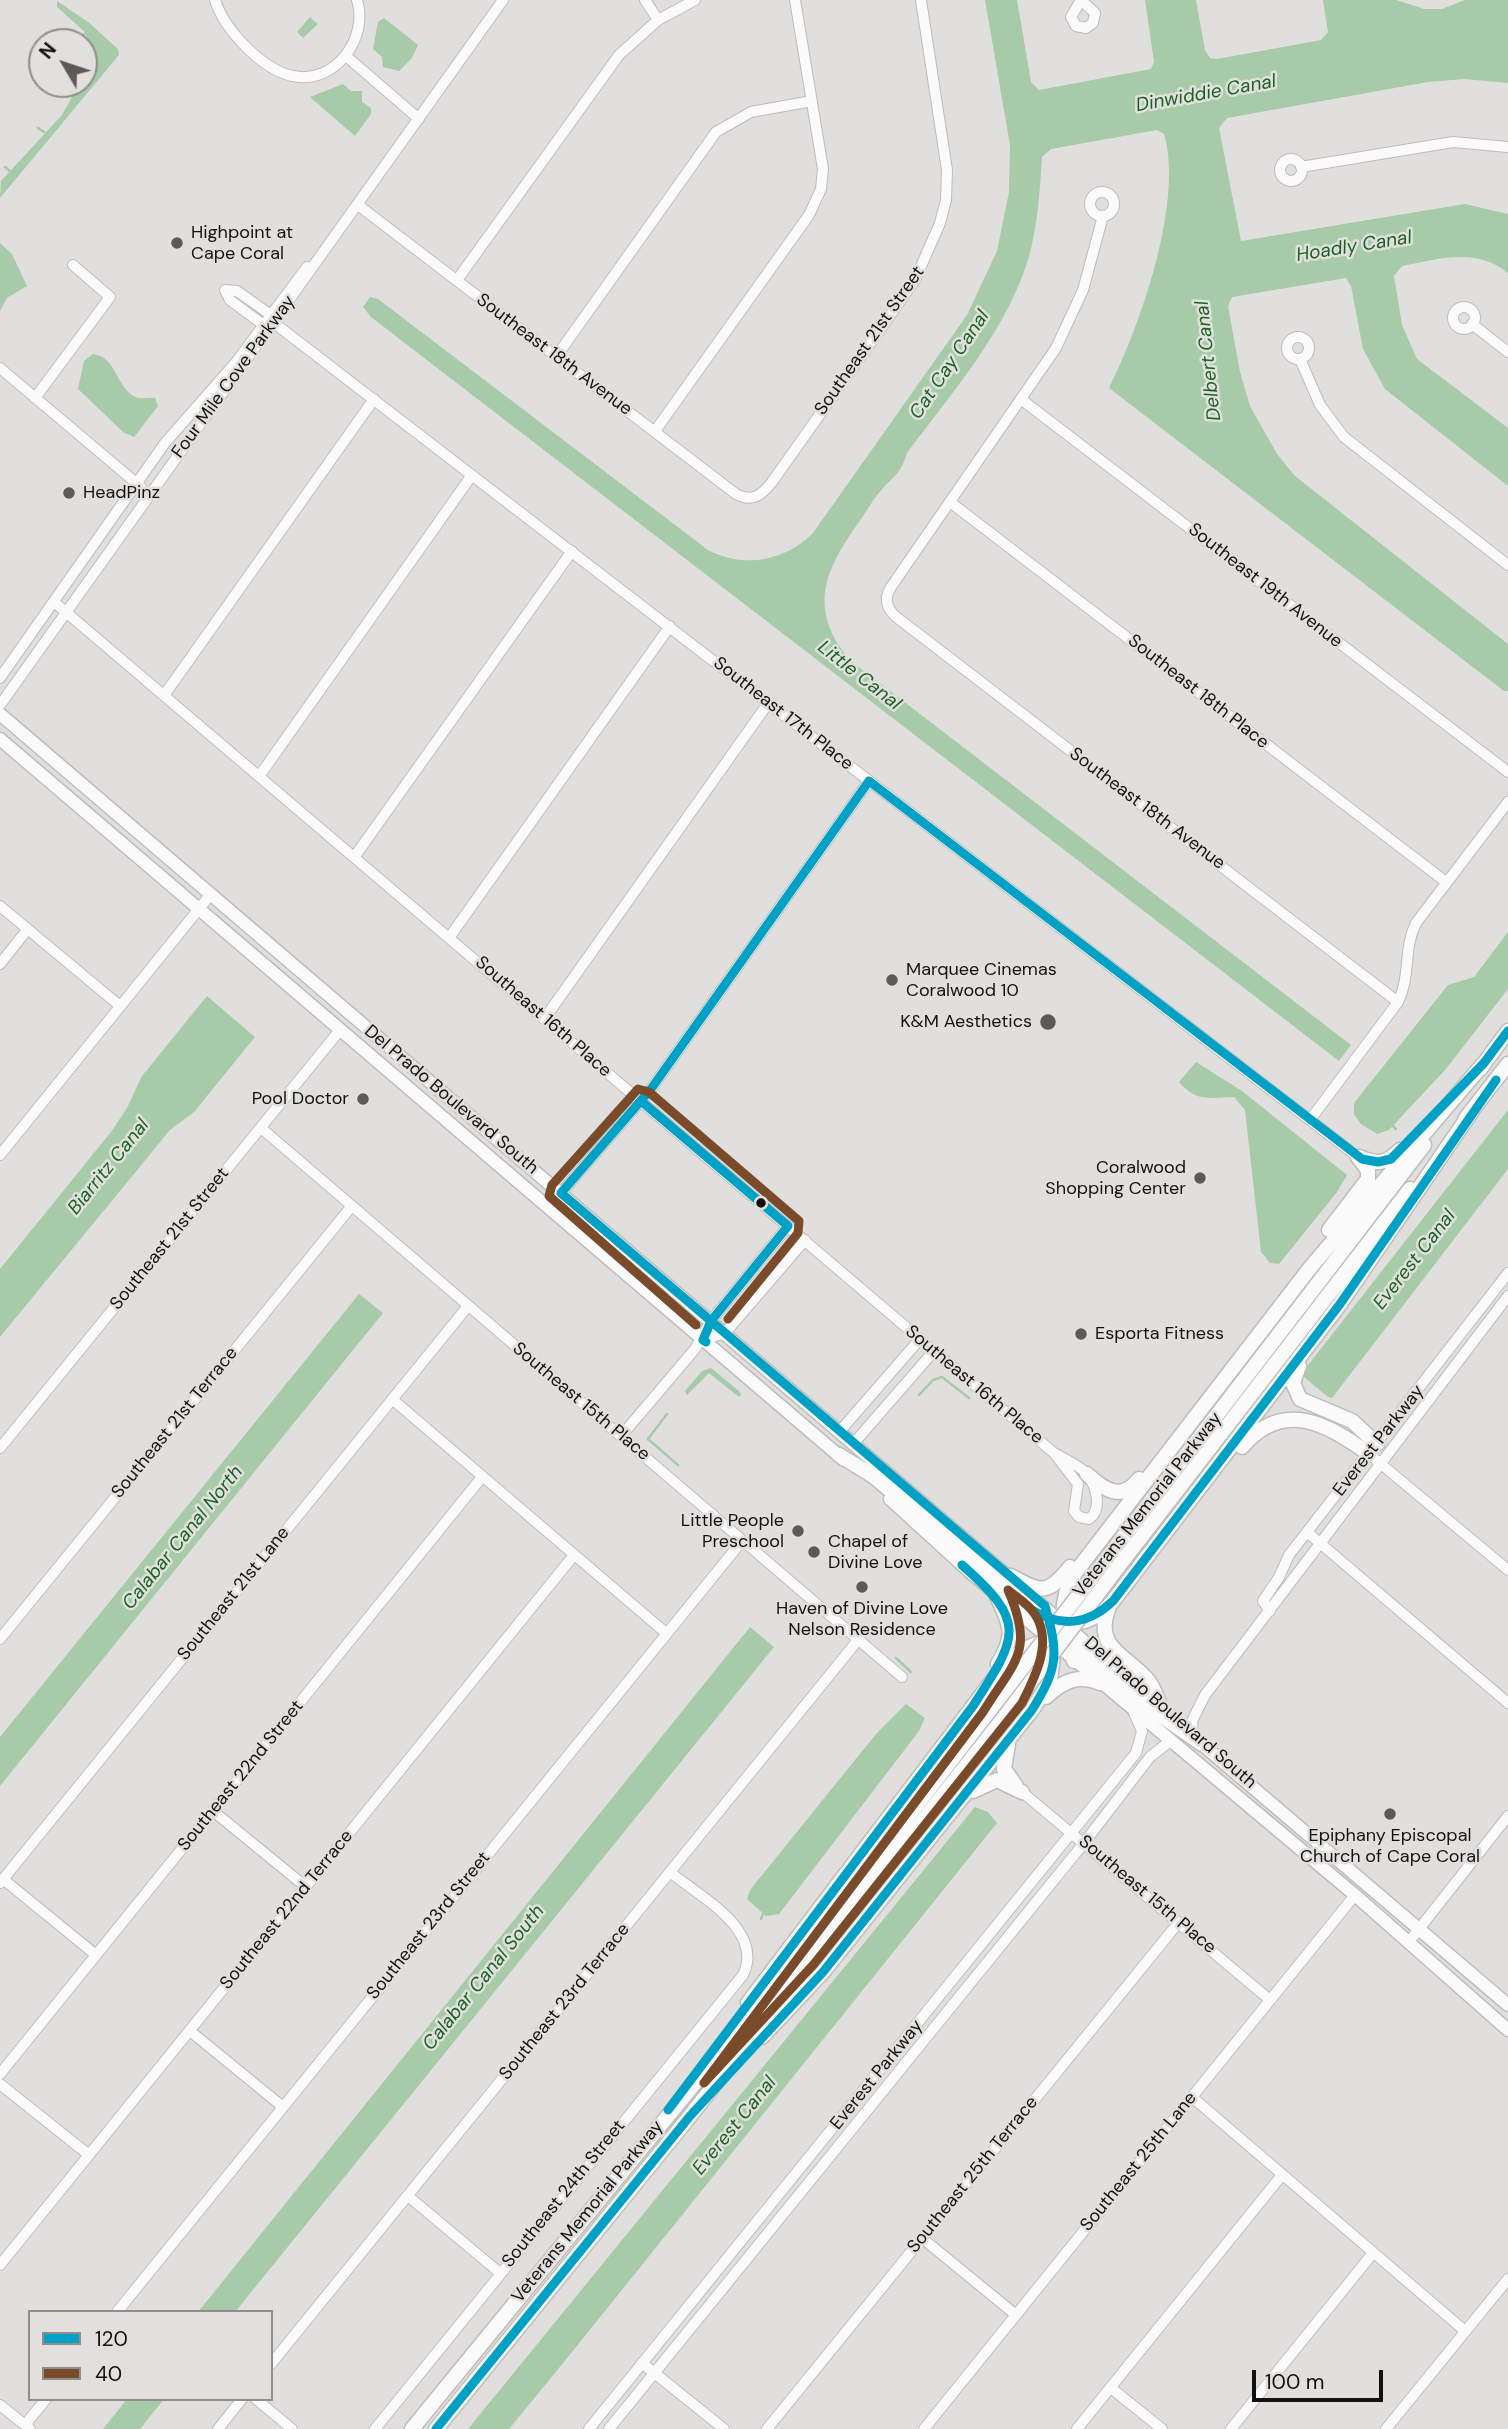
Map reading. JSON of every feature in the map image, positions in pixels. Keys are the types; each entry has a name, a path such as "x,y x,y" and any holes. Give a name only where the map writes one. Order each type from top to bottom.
{"highway":[{"name":"Veterans Memorial Parkway","path":"1120,1554 1508,1031"},
{"path":"690,2116 823,1972 1009,1741 1050,1681 1067,1587 1243,1353 1484,1063"},
{"name":"Veterans Memorial Parkway","path":"436,2429 690,2116 1120,1554 1508,1064"},
{"path":"1358,1157 1375,1163 1391,1159 1455,1095"},
{"path":"1376,1454 1352,1421 1336,1412 1306,1403 1294,1390 1294,1377 1340,1304 1472,1111"},
{"path":"1243,1353 1286,1286 1365,1184 1367,1170 1358,1157"},
{"path":"838,1455 873,1476 1030,1609 1062,1623 1094,1617 1113,1601 1144,1562 1340,1304"},
{"path":"1087,1475 1108,1491 1128,1490 1169,1438 1198,1413"},
{"path":"1144,1562 1166,1545 1244,1443 1268,1427 1286,1420 1313,1421 1376,1454"},
{"path":"1011,1576 1034,1588 1053,1587 1108,1519 1129,1502"},
{"path":"1099,1542 1088,1563 1094,1579 1113,1588 1132,1577"},
{"path":"973,1706 1010,1645 1009,1623 996,1594"},
{"path":"1113,1601 1104,1622 1107,1641 1148,1680 1159,1703"},
{"path":"1045,1606 1062,1623"},
{"path":"1057,1643 1074,1661"},
{"path":"644,2142 1013,1656 1033,1645 1057,1643 1082,1650 1160,1716 1198,1740"},
{"path":"973,1706 1003,1676 1014,1676 1024,1682 1030,1694 1029,1704 1020,1725"},
{"path":"1032,1710 1062,1684 1083,1677 1100,1683"},
{"name":"Veterans Memorial Parkway","path":"412,2429 999,1711"},
{"path":"1009,1741 1004,1769 1022,1792"},
{"path":"961,1800 992,1780 1022,1792"}],"main road":[{"name":"Del Prado Boulevard South","path":"0,714 1045,1606"},
{"name":"Del Prado Boulevard South","path":"0,739 838,1455 996,1594 1057,1643"},
{"path":"340,1030 359,1032 400,1065 426,1077"},
{"path":"478,1147 506,1160 539,1188 553,1194 561,1193"},
{"name":"Del Prado Boulevard South","path":"1062,1623 1159,1703 1198,1740 1508,2005"},
{"name":"Del Prado Boulevard South","path":"1074,1661 1355,1895 1508,2030"}],"street":[{"path":"215,0 220,15 235,36 279,72 295,77 313,76 346,56 359,22 357,0"},
{"name":"Four Mile Cove Parkway","path":"0,705 503,0"},
{"path":"645,0 657,20"},
{"path":"457,280 606,71 634,38 657,20 695,0"},
{"path":"655,431 817,201 823,169 795,0"},
{"name":"Southeast 21st Street","path":"753,498 772,482 915,280 936,235 946,200 947,171 921,0"},
{"path":"346,56 419,119"},
{"path":"556,357 716,132 751,112 812,101"},
{"path":"1301,167 1453,142 1508,147"},
{"name":"Southeast 18th Avenue","path":"358,205 736,494 753,498"},
{"path":"950,502 1056,348 1075,311 1102,216"},
{"path":"35,398 110,297 73,265"},
{"name":"Four Mile Cove Parkway","path":"0,678 165,443 271,322"},
{"name":"Southeast 17th Place","path":"271,322 1358,1157"},
{"path":"1472,324 1508,352"},
{"path":"1300,359 1320,405 1345,437 1508,565"},
{"path":"0,368 148,494"},
{"path":"165,694 374,399"},
{"name":"Southeast 19th Avenue","path":"1022,400 1508,772"},
{"path":"260,775 472,475"},
{"name":"Southeast 18th Avenue","path":"950,502 888,591 888,605 895,616 1398,1002"},
{"name":"Southeast 18th Place","path":"950,502 1446,882"},
{"path":"355,856 572,551"},
{"name":"Southeast 16th Place","path":"54,602 1054,1452 1076,1478 1079,1489 1073,1507 1076,1515 1086,1520 1096,1513 1098,1504 1087,1475"},
{"path":"449,938 670,626"},
{"path":"545,1018 769,702"},
{"path":"561,1193 641,1101 869,781"},
{"path":"1310,1119 1398,1002 1406,982 1408,947 1413,928 1508,802"},
{"path":"0,1156 211,894"},
{"path":"0,906 120,1006"},
{"path":"0,964 27,930"},
{"name":"Southeast 21st Street","path":"0,1448 340,1030"},
{"name":"Southeast 15th Place","path":"261,1128 902,1677"},
{"name":"Southeast 21st Terrace","path":"0,1639 351,1207"},
{"path":"622,1435 703,1340 712,1321 788,1226"},
{"path":"703,1340 725,1333 805,1240"},
{"name":"Everest Parkway","path":"1198,1740 1192,1721 1199,1703 1320,1543 1376,1454 1508,1273"},
{"name":"Everest Parkway","path":"1270,1611 1263,1601 1279,1577 1289,1555 1508,1296"},
{"name":"Southeast 21st Lane","path":"1,1881 467,1306"},
{"path":"840,1431 920,1339"},
{"path":"854,1443 934,1351"},
{"path":"392,1399 666,1633"},
{"path":"1054,1452 1087,1475"},
{"path":"1376,1454 1508,1570"},
{"name":"Southeast 22nd Street","path":"0,2074 482,1477"},
{"path":"1307,1532 1508,1703"},
{"name":"Southeast 23rd Street","path":"119,2310 742,1541"},
{"name":"Southeast 22nd Terrace","path":"0,2265 574,1555"},
{"name":"Southeast 23rd Terrace","path":"273,2362 859,1640"},
{"name":"Everest Parkway","path":"589,2429 1073,1834 1139,1748 1142,1731 1134,1713"},
{"name":"Everest Parkway","path":"609,2429 1084,1843 1150,1757 1170,1741"},
{"name":"Southeast 15th Place","path":"1022,1792 1270,2000"},
{"path":"213,1811 306,1887"},
{"path":"1408,1943 1508,1815"},
{"name":"Southeast 24th Street","path":"375,2429 743,1975 748,1958 746,1941 738,1929 670,1872"},
{"path":"1,1881 96,1955"},
{"name":"Southeast 25th Lane","path":"924,2429 1355,1895"},
{"name":"Southeast 25th Terrace","path":"766,2429 1179,1922"},
{"path":"190,2031 283,2107"},
{"path":"878,2073 890,2082"},
{"path":"0,2084 89,2155"},
{"path":"1192,2097 1465,2331"},
{"path":"1077,2429 1282,2175"},
{"path":"408,2196 500,2273"},
{"path":"922,2238 1016,2315"},
{"path":"1231,2429 1373,2253"},
{"path":"1386,2429 1508,2279"},
{"path":"642,2363 724,2429"},
{"path":"1111,2388 1162,2429"},
{"path":"0,2404 28,2427 45,2401"},
{"path":"218,2429 241,2401"},
{"path":"258,2401 292,2429"}],"water":[{"path":"985,0 1017,0 1031,82 1039,90 1151,69 1154,62 1145,0 1196,0 1205,50 1210,58 1217,59 1321,40 1328,32 1323,0 1396,0 1424,9 1442,9 1465,0 1508,0 1508,83 1464,79 1428,82 1227,118 1219,128 1241,241 1465,204 1508,214 1508,273 1483,260 1457,257 1402,266 1394,276 1402,325 1417,359 1508,428 1508,486 1385,389 1363,349 1351,286 1346,278 1232,297 1228,306 1240,372 1250,406 1277,454 1295,476 1508,644 1508,691 1504,691 1109,388 1145,298 1164,228 1169,162 1164,134 1157,130 1051,149 1042,157 1033,241 1021,281 1008,307 978,358 907,453 898,472 877,495 847,540 829,574 825,591 829,625 851,661 1351,1045 1339,1061 371,317 363,307 370,297 378,299 708,550 722,556 750,560 777,556 790,550 813,533 967,315 997,251 1009,192 1010,145"},
{"path":"57,1 95,28 80,28 57,7"},
{"path":"310,17 318,24 303,38 297,32"},
{"path":"384,18 418,45 412,58 399,71 383,67 382,57 373,49 378,22"},
{"path":"98,31 118,49 119,55 98,80"},
{"path":"343,84 351,91 362,91 362,102 371,108 371,114 355,136 310,97"},
{"path":"71,98 83,98 0,198 1,181 62,115"},
{"path":"0,243 12,254 27,286 7,298 0,311"},
{"path":"93,354 107,361 131,394 138,398 155,398 158,406 134,437 123,432 78,389 84,361"},
{"path":"1508,932 1508,989 1445,1070 1389,1130 1377,1134 1361,1124 1354,1114 1354,1103 1448,985 1474,977"},
{"name":"Biarritz Canal","path":"207,996 255,1037 194,1112 170,1130 0,1337 0,1269 111,1132 127,1108 142,1076"},
{"path":"1196,1062 1242,1091 1347,1175 1337,1192 1279,1264 1270,1263 1261,1252 1245,1110 1234,1097 1197,1096 1185,1088 1179,1082"},
{"name":"Everest Canal","path":"1508,1110 1508,1169 1332,1398 1328,1397 1304,1377 1305,1369"},
{"name":"Calabar Canal North","path":"359,1294 383,1313 0,1786 0,1737"},
{"path":"711,1368 741,1395 739,1397 709,1373 687,1395 685,1391 702,1371"},
{"name":"Calabar Canal South","path":"750,1627 774,1647 237,2310 200,2310"},
{"path":"906,1704 925,1718 919,1731 779,1914 766,1916 747,1899 750,1890 876,1734"},
{"name":"Everest Canal","path":"975,1807 988,1812 997,1823 568,2357 509,2429 468,2429"},
{"path":"125,2401 162,2401 140,2429 103,2429"}],"waterway":[{"path":"38,128 44,132"},
{"path":"5,167 10,171"},
{"path":"1393,1126 1396,1129"},
{"path":"919,1395 933,1380 942,1377 969,1398"},
{"path":"667,1414 648,1439 678,1465"},
{"path":"896,1658 911,1672"},
{"path":"761,1919 763,1914"}],"transit line":[{"name":"120","path":"436,2429 690,2116 823,1972 1032,1710 1047,1683 1054,1660 1053,1637 1045,1606 561,1193 651,1089 869,781 1362,1159 1378,1162 1391,1159 1484,1063 1508,1031"},
{"name":"120","path":"1032,1610 1054,1620 1074,1621 1094,1615 1113,1601 1340,1304 1496,1080"},
{"name":"40","path":"696,1325 549,1196 552,1185 638,1089 649,1092 799,1221 798,1233 728,1319"},
{"name":"120","path":"641,1101 788,1226 711,1321 703,1340 706,1342"},
{"name":"120","path":"668,2110 973,1706 1000,1663 1007,1646 1009,1631 1006,1617 998,1602 962,1565"},
{"name":"40","path":"1008,1590 1034,1613 1042,1635 1037,1670 1022,1703 814,1964 704,2083 983,1712 1004,1680 1018,1655 1020,1642 1020,1628 1008,1590"}],"place":[{"name":"Highpoint at Cape Coral","path":"177,243"},
{"name":"HeadPinz","path":"69,493"},
{"name":"Marquee Cinemas Coralwood 10","path":"892,980"},
{"name":"K&M Aesthetics","path":"1048,1022"},
{"name":"Pool Doctor","path":"363,1099"},
{"name":"Coralwood Shopping Center","path":"1200,1178"},
{"name":"Esporta Fitness","path":"1081,1334"},
{"name":"Little People Preschool","path":"798,1531"},
{"name":"Chapel of Divine Love","path":"814,1552"},
{"name":"Haven of Divine Love Nelson Residence","path":"862,1587"},
{"name":"Epiphany Episcopal Church of Cape Coral","path":"1390,1814"}],"water label":[{"name":"Dinwiddie Canal","path":"1206,94"},
{"name":"Hoadly Canal","path":"1354,247"},
{"name":"Delbert Canal","path":"1209,361"},
{"name":"Cat Cay Canal","path":"950,365"},
{"name":"Little Canal","path":"859,676"}]}
